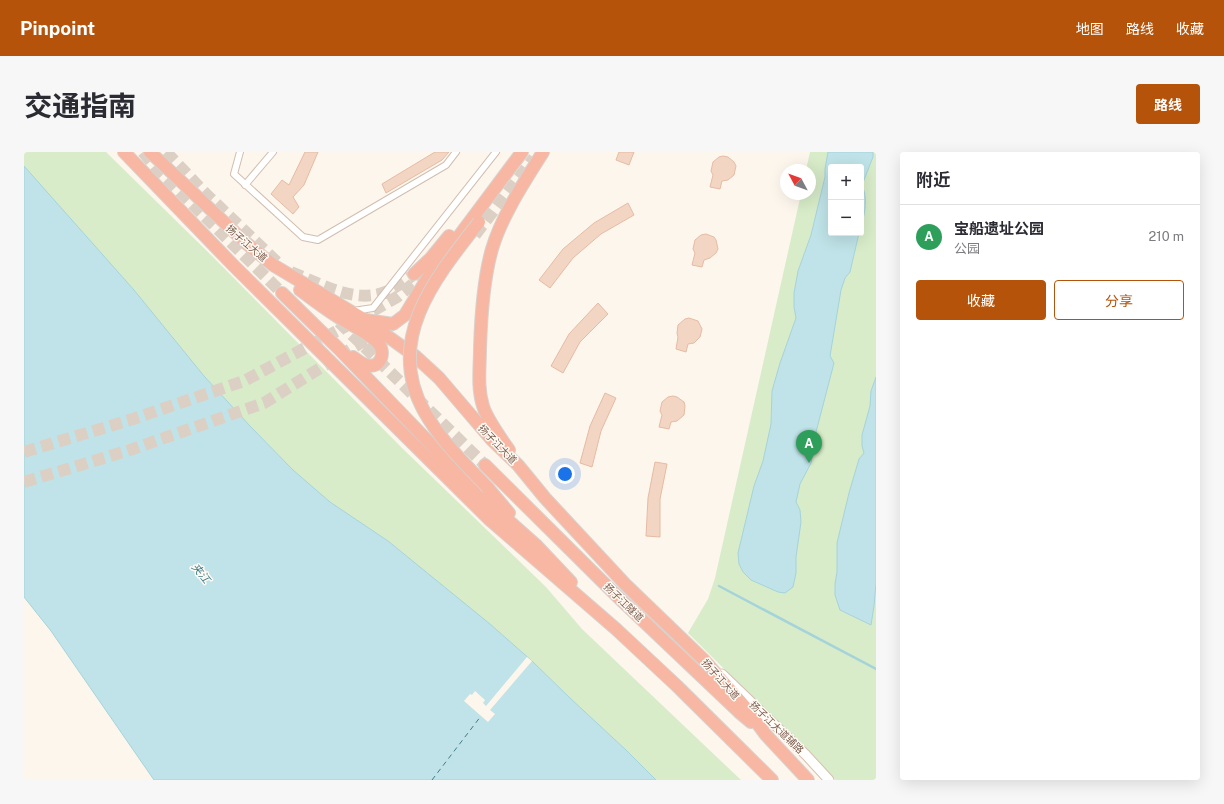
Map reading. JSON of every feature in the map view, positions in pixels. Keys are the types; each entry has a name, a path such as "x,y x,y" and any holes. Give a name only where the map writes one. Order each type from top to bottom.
{"highway":[{"path":"124,152 238,270 490,520 616,629 677,686 772,780"},
{"name":"扬子江大道","path":"150,152 246,243 273,265 365,320 415,356 440,378 492,440 518,465 546,498 625,584 704,660 746,708 766,734 808,780"},
{"path":"414,274 431,258 453,232 513,152"},
{"path":"365,320 393,324 405,315 427,279 522,152"},
{"path":"528,152 454,255 424,300 410,339 410,374 414,392 424,412 443,438 537,546 616,629"},
{"path":"518,465 483,408 479,390 481,324 485,282 492,248 522,185 543,152"},
{"path":"273,265 298,289 336,316 375,339 382,348 383,355 377,364 371,366 365,365 338,348"},
{"path":"282,293 338,348 482,497 537,546"},
{"name":"扬子江隧道","path":"485,465 635,613 739,712 766,734"}],"main road":[{"name":"扬子江大道辅路","path":"704,660 730,681 806,755 829,780"}],"street":[{"path":"240,152 234,174 303,237 318,240 446,165 456,152"},
{"path":"246,185 273,152"},
{"path":"351,312 373,308 496,152"}],"green space":[{"path":"24,152 106,152 213,257 402,448 546,587 582,629 741,780 656,780 532,661 490,624 388,541 330,502 293,470 204,376 134,290 33,177 24,166"},
{"path":"810,152 876,152 876,780 836,780 688,633 708,599 715,578 800,200 816,200 816,164 807,164"}],"water":[{"path":"828,152 873,152 873,157 864,180 864,164 828,164 828,236 858,236 850,272 845,278 841,290 830,356 834,363 816,432 811,463 800,484 796,502 800,510 801,522 796,557 796,573 793,587 785,593 778,592 751,580 743,572 739,564 738,553 754,486 763,461 771,424 772,391 796,318 794,293 798,271 811,235 825,177"},
{"name":"夹江","path":"24,166 134,290 204,376 293,470 330,502 388,541 490,624 532,661 656,780 154,780 51,631 24,597"},
{"path":"864,190 865,195 864,215"},
{"path":"876,377 876,583 871,625 840,610 835,595 835,584 837,572 837,543 859,459 864,453 862,446 862,435 870,406 871,391"}],"pier":[{"path":"527,657 532,661 490,710 495,714 488,722 464,701 475,691 485,700 483,703 486,706"}],"building":[{"path":"305,152 318,152 304,185 293,197 299,207 293,214 271,194 282,180 289,185"},
{"path":"435,152 449,152 442,160 386,193 382,184"},
{"path":"619,152 634,152 629,165 616,160"},
{"path":"719,157 728,157 734,162 736,166 734,175 728,180 722,181 720,189 710,187 713,175 711,171 713,162"},
{"path":"628,203 634,215 601,234 573,258 550,288 539,280 563,249 594,223"},
{"path":"706,234 714,237 718,249 710,258 704,260 702,267 692,265 695,253 693,249 695,240 701,235"},
{"path":"598,303 608,314 580,342 563,373 551,366 569,334"},
{"path":"689,318 698,321 702,329 700,337 694,343 688,344 686,352 676,349 678,337 677,333 678,325 685,319"},
{"path":"605,393 616,398 601,431 592,467 580,463 590,426"},
{"path":"673,396 684,402 684,415 677,421 671,422 669,429 659,427 662,415 660,411 662,402 668,397"},
{"path":"655,462 667,464 660,499 660,537 646,536 648,498"}],"waterway":[{"path":"719,586 876,669"}],"ferry route":[{"path":"432,780 481,716"}],"tunnel":[{"path":"143,152 157,169 282,293"},
{"path":"166,152 205,193 280,265"},
{"path":"475,235 534,158"},
{"path":"24,452 133,419 244,381 397,297 433,266"},
{"path":"291,272 326,287 364,296 376,295 388,291 412,276"},
{"path":"339,322 485,465"},
{"path":"24,482 127,451 264,403 378,331"}],"place":[{"name":"宝船遗址公园","path":"809,463"}]}
